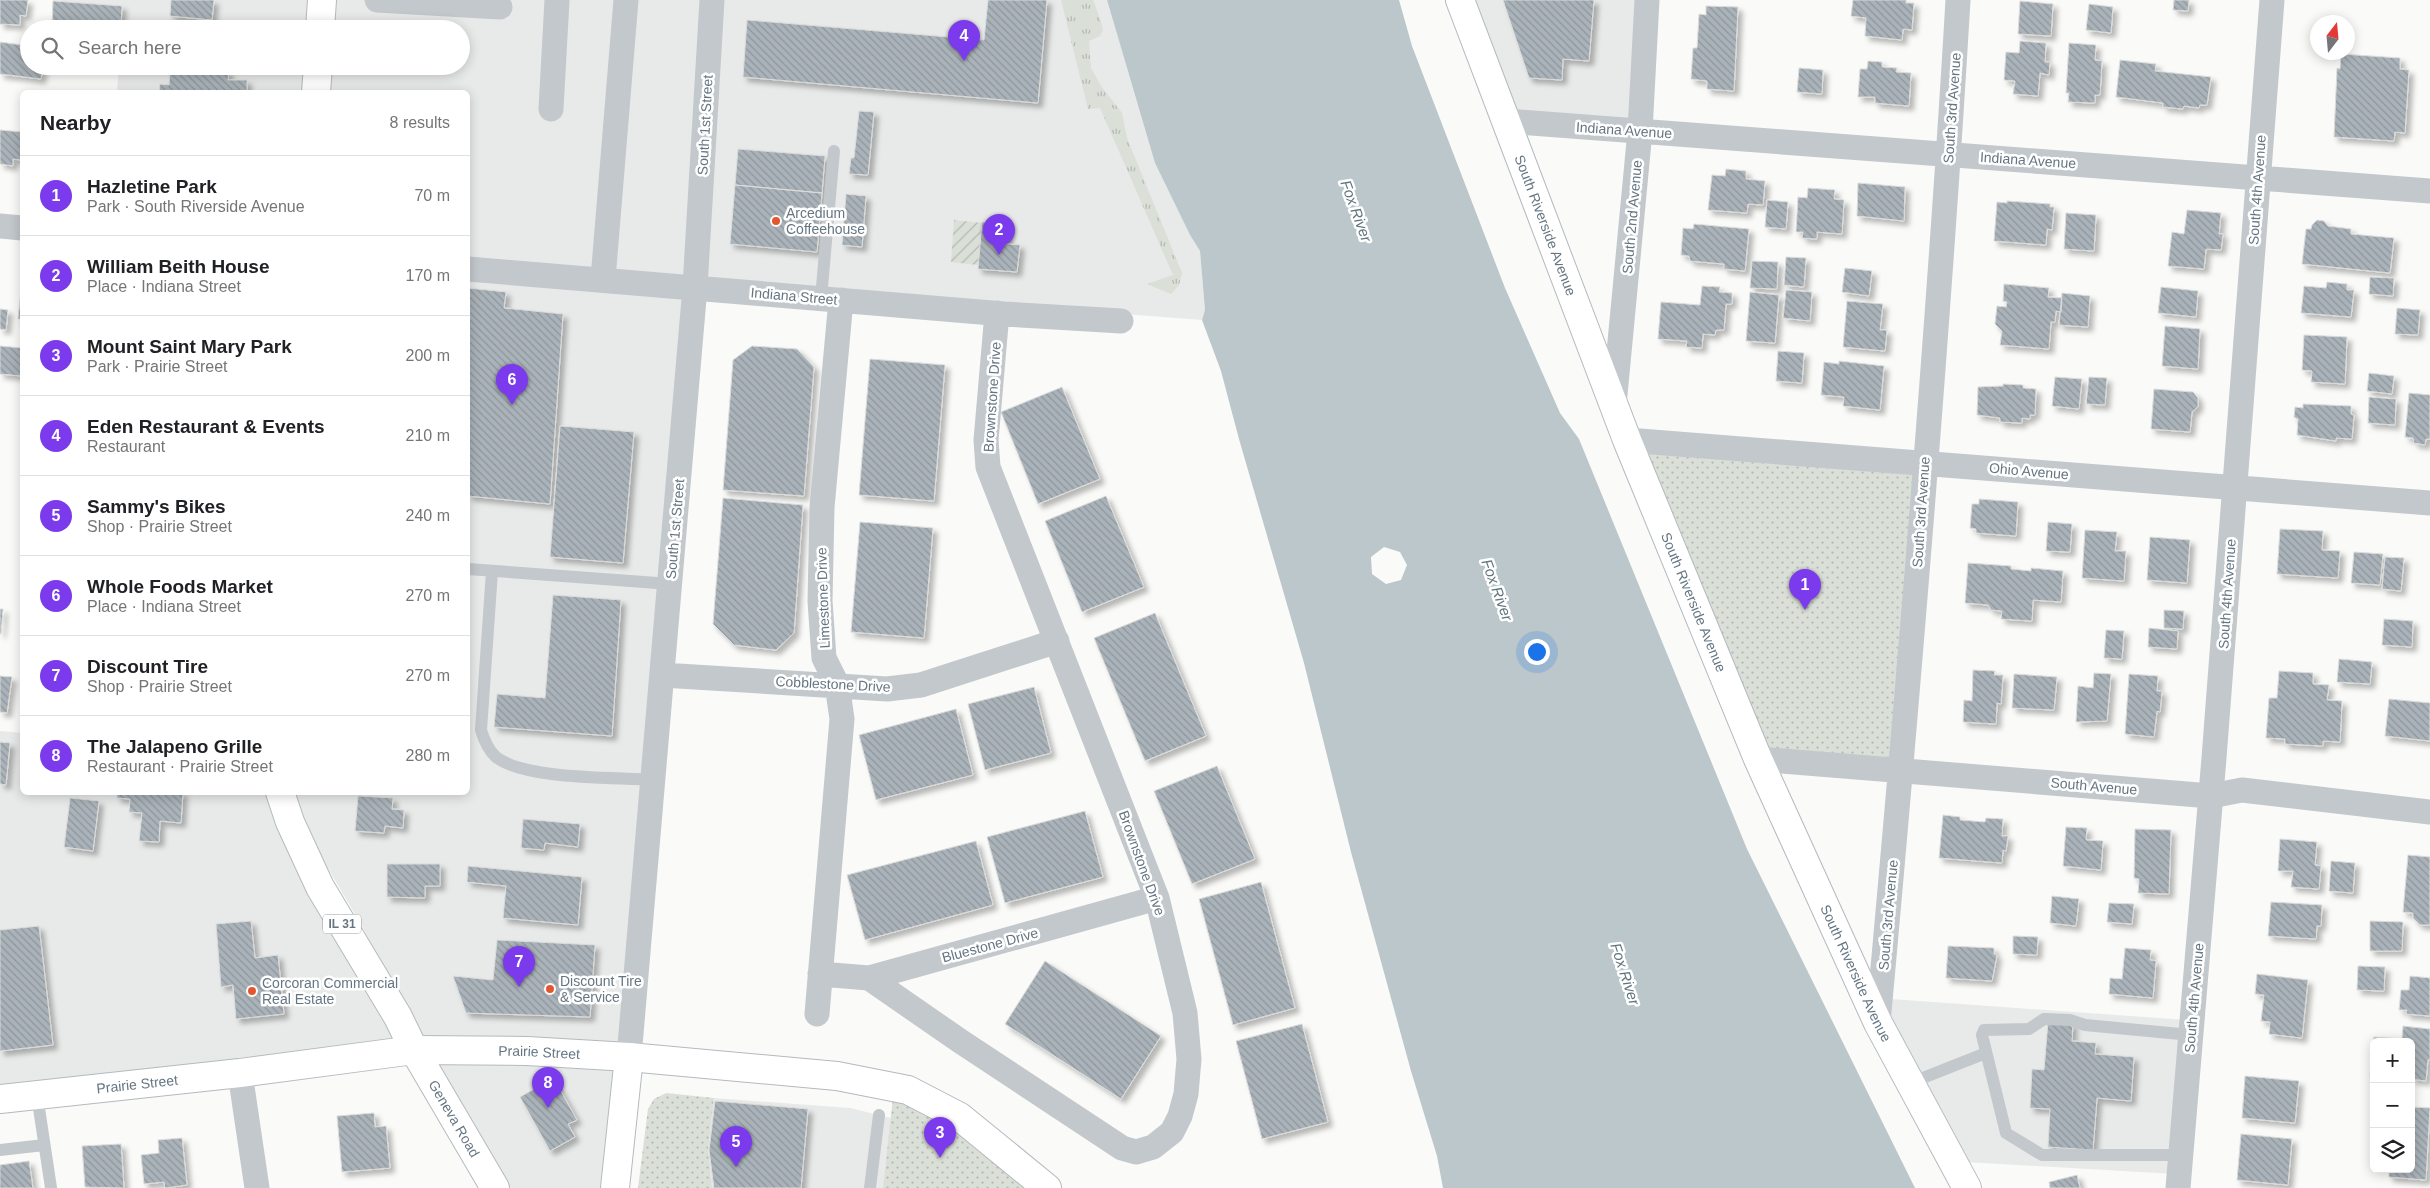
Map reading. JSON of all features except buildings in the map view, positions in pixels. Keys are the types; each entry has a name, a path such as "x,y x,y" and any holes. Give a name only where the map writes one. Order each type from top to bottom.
{"street":[{"path":"321,20 322,0"},
{"path":"378,0 500,7"},
{"path":"551,109 556,0"},
{"path":"603,279 626,0"},
{"name":"South 1st Street","path":"629,1057 695,287 712,0"},
{"name":"South Riverside Avenue","path":"1460,0 1627,440 1758,759 1878,1023 1967,1188"},
{"name":"South 2nd Avenue","path":"1614,405 1640,131 1647,0"},
{"name":"South 3rd Avenue","path":"1878,1023 1901,770 1949,154 1958,0"},
{"name":"South 4th Avenue","path":"2178,1188 2211,796 2272,0"},
{"path":"316,90 317,75"},
{"name":"Indiana Avenue","path":"1506,121 2430,191"},
{"path":"0,226 20,228"},
{"name":"Indiana Street","path":"470,269 997,313 1121,321"},
{"name":"Limestone Drive","path":"817,1014 842,719 837,684 824,658 820,601 831,299"},
{"name":"Brownstone Drive","path":"869,978 1092,1130 1122,1148 1136,1152 1153,1147 1172,1132 1180,1116 1186,1094 1189,1059 1185,1013 1157,898 988,467 986,440 997,313"},
{"name":"Ohio Avenue","path":"1627,440 2430,503"},
{"name":"Cobblestone Drive","path":"662,674 837,684 888,689 921,685 1057,641"},
{"name":"South Avenue","path":"1758,759 2211,796 2242,790 2430,812"},
{"name":"IL 31","path":"281,795 290,822 320,888 398,1018 414,1050"},
{"name":"Bluestone Drive","path":"820,974 869,978 1157,898"},
{"name":"Prairie Street","path":"0,1099 240,1073 414,1050 527,1051 629,1057 837,1076 908,1090 960,1117 1046,1188"},
{"name":"Geneva Road","path":"414,1050 495,1188"},
{"path":"615,1188 629,1057"},
{"path":"240,1073 257,1188"}],"lane":[{"path":"831,299 834,151"},
{"path":"470,569 670,584"},
{"path":"492,571 481,730 485,742 496,757 514,766 538,772 653,780"},
{"path":"2181,1155 2042,1155 2006,1133 1982,1035 1984,1030 2029,1029 2044,1019 2070,1020 2085,1026 2191,1035"},
{"path":"1910,1083 1986,1053"},
{"path":"36,1094 51,1188"},
{"path":"870,1188 878,1115"},
{"path":"0,1150 44,1145"}],"shaded area":[{"path":"53,0 316,0 315,20 52,20"},
{"path":"331,0 703,0 685,291 622,1051 418,1044 362,926 296,814 291,795 470,795 470,90 324,90 325,75 470,75 470,20 329,20"},
{"path":"719,0 1107,0 1155,163 1190,235 1200,251 1205,310 1202,320 702,282"},
{"path":"1468,0 1643,0 1636,125 1512,117"},
{"path":"118,75 311,75 310,90 117,90"},
{"path":"0,731 20,733 20,795 272,795 400,1044 0,1089"},
{"path":"1891,999 2187,1020 2176,1174 1965,1162 1888,1022"},
{"path":"424,1056 624,1061 610,1188 507,1188"},
{"path":"714,1098 850,1108 891,1118 883,1188 712,1188 708,1150"}],"green space":[{"path":"1061,0 1093,0 1094,2 1103,30 1100,36 1089,41 1091,68 1101,86 1122,113 1127,138 1182,273 1179,285 1171,294 1147,284 1173,275 1100,108 1088,109"},
{"path":"954,220 982,223 978,265 951,262"},
{"path":"1641,448 1920,468 1894,762 1757,753"},
{"path":"666,1093 714,1098 708,1150 712,1188 638,1188 648,1109 654,1099"},
{"path":"893,1097 958,1128 1030,1188 883,1188"}],"water":[{"name":"Fox River","path":"1107,0 1399,0 1412,46 1505,288 1560,413 1579,439 1747,849 1915,1188 1443,1188 1437,1156 1411,1071 1351,852 1304,663 1221,371 1202,320 1205,310 1200,251 1190,235 1155,163","holes":["1384,547 1400,552 1407,565 1401,580 1386,584 1372,574 1371,557"]}],"place":[{"name":"Eden Restaurant & Events","path":"964,61"},
{"name":"Arcedium Coffeehouse","path":"776,221"},
{"name":"William Beith House","path":"999,255"},
{"name":"Whole Foods Market","path":"512,405"},
{"name":"Hazletine Park","path":"1805,610"},
{"name":"Discount Tire","path":"519,987"},
{"name":"Discount Tire & Service","path":"550,989"},
{"name":"Corcoran Commercial Real Estate","path":"252,991"},
{"name":"The Jalapeno Grille","path":"548,1108"},
{"name":"Mount Saint Mary Park","path":"940,1158"},
{"name":"Sammy's Bikes","path":"736,1167"}]}
